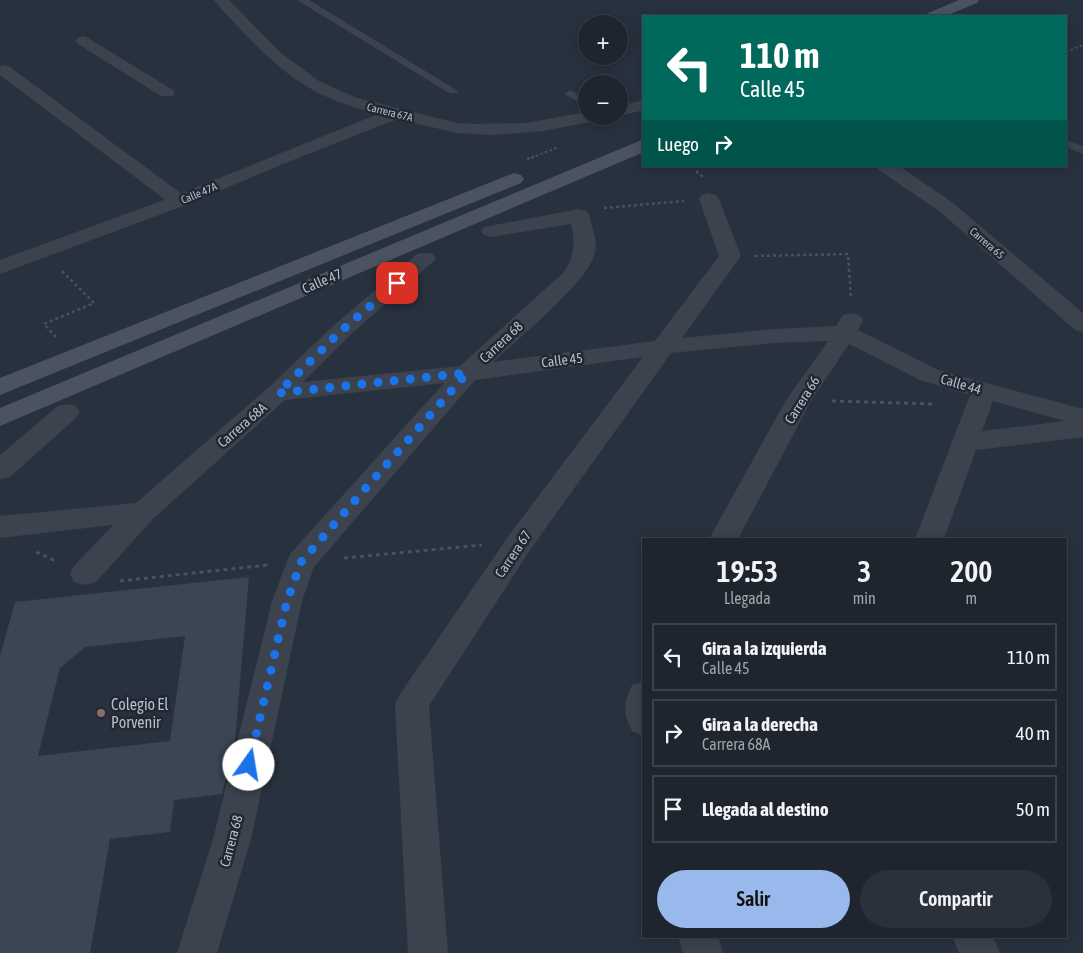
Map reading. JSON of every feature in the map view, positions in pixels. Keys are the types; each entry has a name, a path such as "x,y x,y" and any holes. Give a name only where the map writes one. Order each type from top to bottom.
{"main road":[{"path":"935,15 972,0"},
{"name":"Calle 47","path":"0,388 432,211 642,130"},
{"name":"Calle 47","path":"0,418 642,146"}],"street":[{"name":"Carrera 67A","path":"221,0 275,56 314,85 352,102 457,128 497,131 534,128 578,119"},
{"path":"83,41 167,94"},
{"path":"4,70 179,201"},
{"path":"628,109 642,105"},
{"name":"Calle 47A","path":"0,267 179,201 276,160 396,113"},
{"name":"Carrera 65","path":"887,167 946,207 1083,325"},
{"path":"709,199 730,256"},
{"path":"491,230 513,225 552,222 579,215"},
{"name":"Carrera 68","path":"197,953 232,838 287,601 301,562 467,373 572,276 584,258 586,248 579,215"},
{"name":"Carrera 67","path":"428,953 412,704 520,542 730,256"},
{"name":"Carrera 68A","path":"85,574 142,512 278,393 341,331 425,259"},
{"name":"Calle 45","path":"278,393 467,373 663,347 774,336 849,325"},
{"name":"Calle 44","path":"849,325 929,375 981,398 1083,418"},
{"name":"Carrera 66","path":"724,538 799,400 849,325"},
{"path":"929,538 981,398"},
{"path":"0,470 67,412"},
{"path":"964,442 1083,428"},
{"path":"0,527 142,512"},
{"path":"699,938 703,953"},
{"path":"973,938 980,953"}],"lane":[{"path":"302,0 453,92"},
{"path":"570,92 578,98"},
{"path":"1067,143 1083,150"}],"path":[{"path":"1067,52 1083,45"},
{"path":"579,215 611,206 709,199"},
{"path":"43,252 94,303 44,324"},
{"path":"730,256 848,254 849,325"},
{"name":"Calle 44","path":"799,400 981,398"},
{"path":"34,551 85,574"}],"building":[{"path":"249,577 235,741 222,794 174,800 170,832 110,839 90,953 0,953 0,656 15,602","holes":["185,636 170,741 38,756 60,668 85,647"]}],"place":[{"name":"Colegio El Porvenir","path":"101,713"}],"route":[{"path":"249,765 287,601 301,562 467,373 278,393 341,331 397,283"}]}
